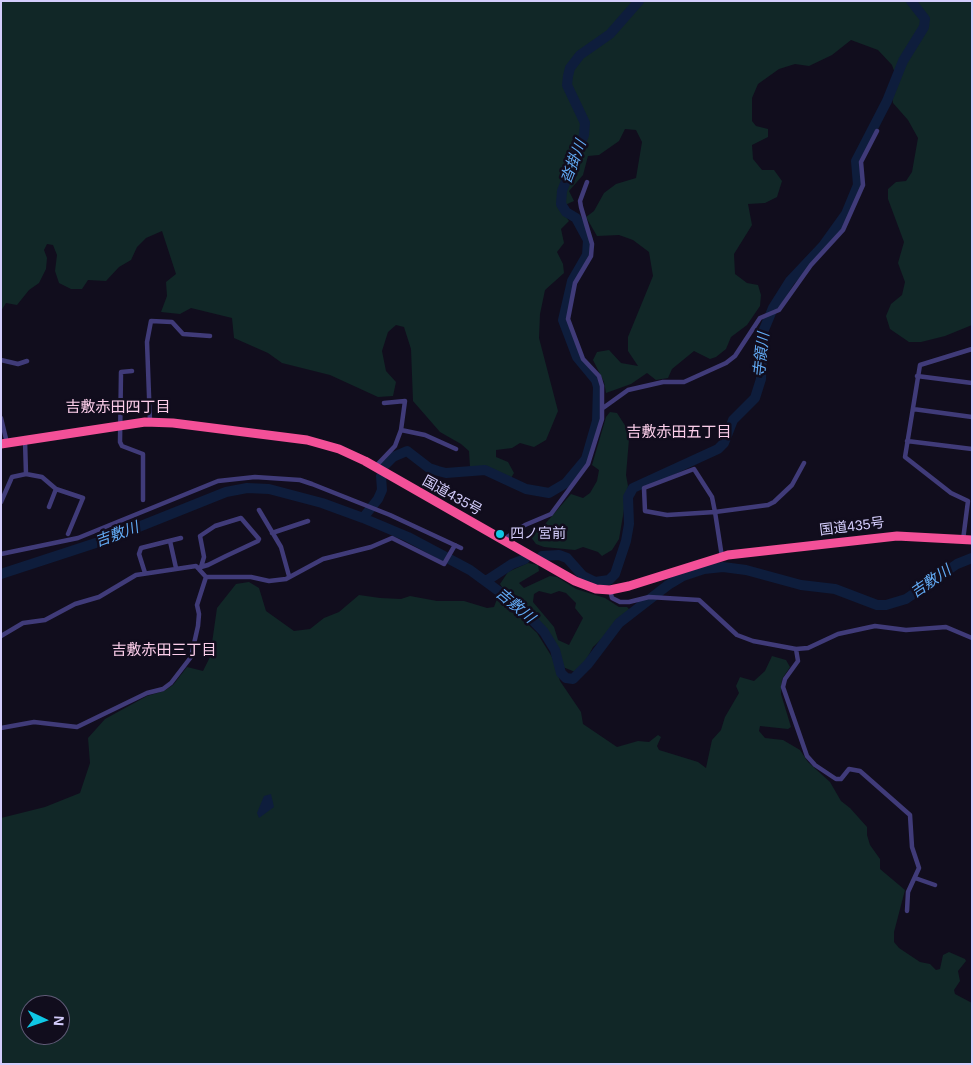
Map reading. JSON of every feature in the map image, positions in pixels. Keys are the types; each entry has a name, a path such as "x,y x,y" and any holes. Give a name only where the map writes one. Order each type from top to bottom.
{"highway":[{"name":"国道435号","path":"4,444 119,425 150,422 173,423 307,440 339,450 375,467 574,581 596,589 610,590 722,557 897,536 968,540"}],"street":[{"path":"603,408 628,390 663,382 684,382 726,363 735,356 760,318 776,311 790,297 811,265 843,230 863,185 862,162 877,131"},
{"path":"503,540 525,525 551,514 568,488 588,464 603,408 598,376 583,359 568,319 575,283 590,256 592,244 580,207 586,182"},
{"path":"150,422 147,342 151,321 172,322 183,334 210,336"},
{"path":"968,540 968,501 951,493 905,457 920,365 972,349"},
{"path":"1,360 18,364 27,361"},
{"path":"132,371 121,372 119,425 122,446 142,454 142,500"},
{"path":"917,376 972,383"},
{"path":"375,467 395,446 401,430 406,401 384,403"},
{"path":"913,409 972,417"},
{"path":"1,418 4,444"},
{"path":"401,430 425,435 456,449"},
{"path":"26,440 26,474"},
{"path":"907,441 972,449"},
{"path":"722,557 715,512 712,497 694,468 644,488 646,511 667,515 715,512 774,502 792,484 804,463"},
{"path":"1,502 12,477 26,474 56,489 88,501"},
{"path":"1,554 78,538 218,481 238,477 275,477 300,480 390,515 454,547 461,548"},
{"path":"48,507 56,489"},
{"path":"68,534 68,526 83,498"},
{"path":"259,510 281,547 289,576"},
{"path":"241,518 259,538 258,542 200,568 204,557 200,536 215,526 241,518"},
{"path":"272,533 308,521"},
{"path":"145,573 139,554 141,548 181,538"},
{"path":"206,577 251,577 269,581 289,576 323,559 371,547 392,538 444,564 454,547"},
{"path":"170,541 176,568"},
{"path":"1,636 23,622 45,620 75,604 99,597 129,578 145,573 196,566 200,568 206,577"},
{"path":"1,728 34,722 77,726 147,693 164,689 191,657 198,626 199,614 197,605 206,577"},
{"path":"610,590 612,598 620,602 629,602 649,597 691,598 699,600 737,635 753,641 796,649 808,648 838,634 875,626 906,630 946,627 972,638"},
{"path":"796,649 798,661 785,680 783,687 807,756 815,765 836,779 841,779 849,769 860,771 892,797 910,815 912,847 918,864 915,878 908,892 907,911"},
{"path":"915,878 935,886"}],"green space":[{"path":"1,1 972,1 972,325 945,336 921,342 909,342 890,329 886,316 891,304 902,295 905,282 898,263 904,242 888,199 888,189 896,182 906,181 912,172 918,138 908,120 893,103 892,95 897,79 892,65 878,50 851,40 832,55 809,66 795,64 779,69 758,84 752,98 752,121 756,126 768,129 768,137 752,145 753,159 762,170 774,170 782,181 777,197 765,203 748,204 752,225 734,254 735,274 747,283 758,285 761,295 760,306 747,325 731,337 726,349 716,357 710,359 694,351 672,369 668,378 656,380 647,373 631,384 606,393 604,382 593,360 597,352 609,350 621,363 638,366 628,351 628,337 653,276 649,252 633,240 619,235 597,236 586,217 594,211 604,193 616,184 636,178 642,142 636,130 625,129 619,141 599,155 588,156 583,175 569,191 574,201 565,205 561,210 569,221 561,229 564,243 557,252 563,264 564,273 545,290 540,314 539,338 558,411 546,440 534,447 520,443 512,448 496,450 496,457 508,462 514,473 511,478 484,467 470,467 469,451 440,432 413,401 411,349 404,327 396,325 388,332 382,351 386,371 396,382 393,396 378,397 330,375 282,363 268,353 234,338 232,318 191,308 180,314 161,312 167,296 166,282 176,274 162,231 146,238 137,247 131,260 119,267 106,281 88,280 82,289 71,289 59,283 55,271 57,255 53,245 47,244 44,250 47,258 46,269 39,283 29,290 17,305 6,303 1,311"},
{"path":"610,412 617,413 626,427 629,439 626,475 628,486 619,539 612,550 602,556 598,552 583,547 575,550 544,547 536,544 528,533 532,528 545,524 571,494 583,498 590,493 597,481 599,470 592,465 606,417"},
{"path":"528,563 538,565 539,571 519,583 524,588 550,576 557,577 576,589 605,598 619,607 627,607 631,611 593,647 584,664 575,672 563,667 556,644 541,624 507,595 500,584 508,572","holes":["539,591 551,594 559,591 566,593 576,603 575,608 583,618 569,645 558,640 554,627 533,602 534,594"]},
{"path":"249,582 259,588 266,611 294,631 310,629 324,618 339,612 359,595 401,599 410,596 437,601 464,601 487,608 494,607 497,599 504,602 537,633 552,657 560,681 581,712 583,724 617,747 638,741 649,742 658,735 661,737 657,746 659,750 698,762 706,768 712,740 721,730 725,717 739,693 736,686 740,677 754,681 765,671 772,656 786,660 790,667 782,679 781,694 791,727 788,729 760,726 759,731 765,738 783,740 800,750 808,762 830,782 841,801 867,827 870,845 880,859 880,869 905,890 894,932 894,942 899,948 920,962 930,964 936,970 940,969 943,955 949,952 965,959 966,961 958,971 960,981 954,990 955,994 972,1003 972,1064 1,1064 1,818 45,807 80,793 90,763 88,738 105,719 147,696 164,691 173,685 187,667 203,671 210,657 217,608 236,584"}],"water":[{"path":"271,794 274,807 259,818 257,813 264,796"}],"waterway":[{"name":"沓掛川","path":"384,466 393,457 407,451 429,468 438,471 446,473 485,470 526,489 549,493 566,483 586,459 597,421 598,387 596,380 577,357 563,320 572,281 587,255 588,240 576,218 566,212 561,204 562,191 584,135 585,123 567,85 568,76 570,68 580,55 610,34 639,1"},
{"name":"寺領川","path":"542,556 559,555 567,558 583,576 595,582 609,580 615,574 626,541 629,524 628,497 633,488 718,449 724,443 733,420 755,398 761,379 763,332 773,308 790,281 823,246 846,214 858,185 856,161 887,101 903,61 924,27 925,19 911,1"},
{"name":"沓掛川","path":"363,518 378,499 382,490 381,476"},
{"name":"吉敷川","path":"1,574 111,538 226,492 247,488 269,489 322,503 363,518 408,537 470,570 519,606 544,632 555,650 561,673 566,678 573,679 588,664 619,623 668,585 683,576 704,569 723,567 746,570 801,585 835,589 877,605 886,605 906,599 957,564 972,558"},
{"name":"寺領川","path":"486,581 512,564 525,559"}],"place":[{"name":"四ノ宮前","path":"500,534"}],"district":[{"name":"吉敷赤田四丁目","path":"118,408"},
{"name":"吉敷赤田五丁目","path":"679,433"},
{"name":"吉敷赤田三丁目","path":"164,651"}]}
